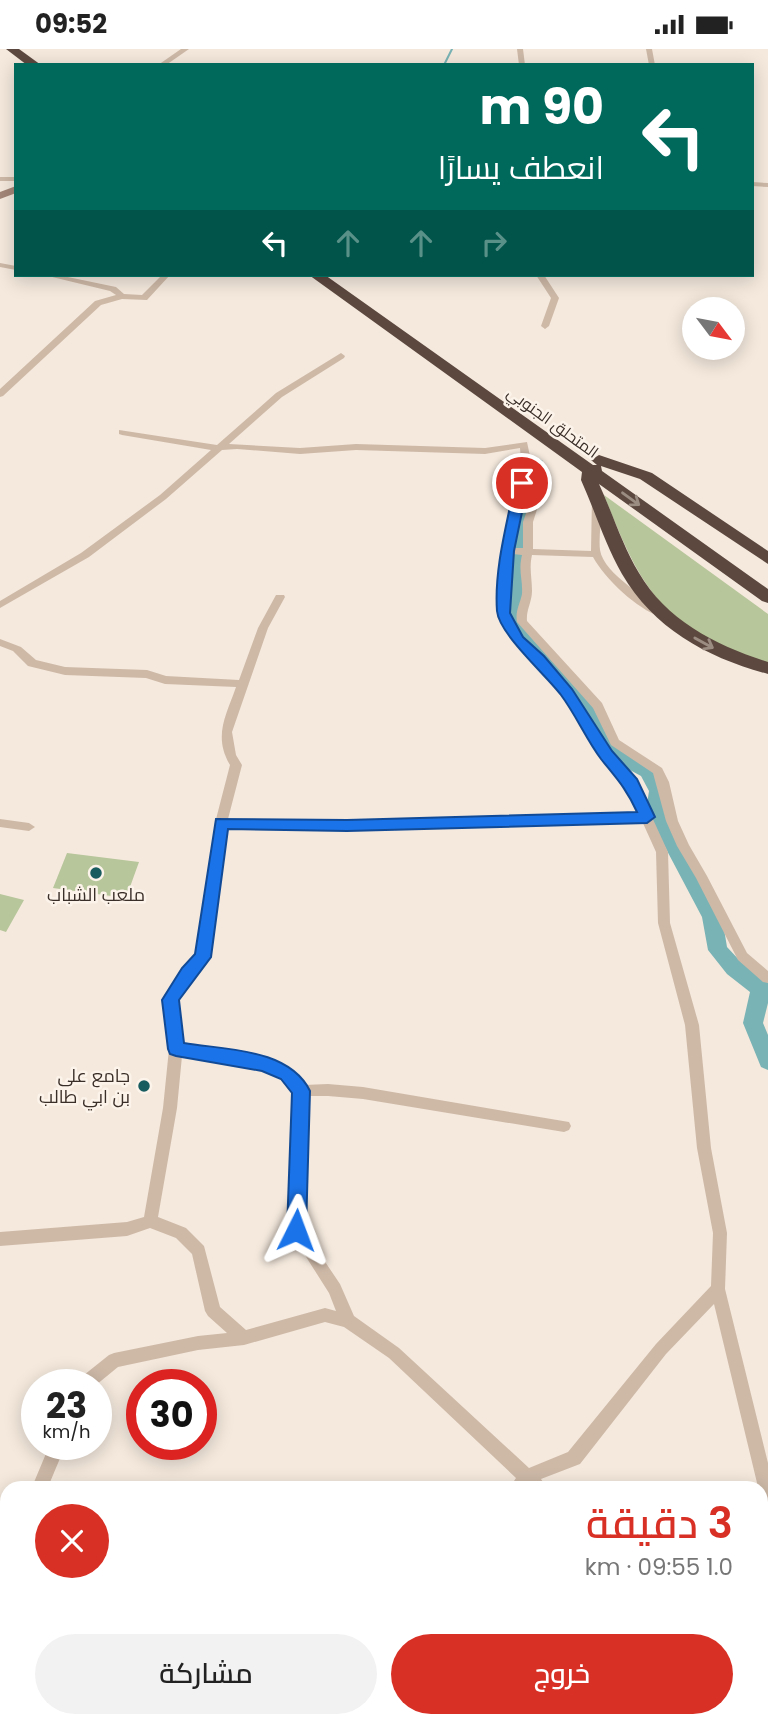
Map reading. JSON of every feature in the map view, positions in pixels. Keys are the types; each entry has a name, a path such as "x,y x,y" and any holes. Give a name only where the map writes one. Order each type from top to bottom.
{"highway":[{"path":"12,49 32,63"},
{"path":"0,52 17,63"},
{"name":"المتحلق الجنوبي","path":"320,277 768,580"},
{"name":"المتحلق الجنوبي","path":"339,277 599,465 768,597"},
{"path":"768,559 646,476 599,465 588,477 629,571 644,594 663,615 682,630 715,649 768,668"},
{"path":"710,519 768,549"}],"street":[{"path":"164,63 186,49"},
{"path":"57,277 113,289 122,296"},
{"path":"0,394 98,303 122,296 144,298 164,277"},
{"path":"541,277 555,298 545,326"},
{"path":"0,605 85,555 163,496 279,395 341,356"},
{"path":"122,432 218,448 237,446 299,450 356,447 485,450 524,444 526,461 508,551 503,613 508,626 567,693 606,755 631,783 662,852 664,923 692,1025 704,1148 720,1233 718,1289 764,1481"},
{"path":"543,475 528,522 528,551 524,568 527,593 521,614 522,622 598,706 615,742 658,771 672,821 683,846 742,956 768,978"},
{"path":"597,498 594,513 596,554 634,598 663,615"},
{"path":"508,551 596,554"},
{"path":"150,1221 170,1108 176,1049 170,1000 188,972 203,957 221,823 236,765 230,755 226,732 263,628 279,597"},
{"path":"0,642 17,649 32,663 65,671 147,674 165,680 243,684"},
{"path":"221,823 347,826 647,817"},
{"path":"0,823 29,827"},
{"path":"662,852 683,846"},
{"path":"176,1049 264,1064 288,1074 301,1091 296,1230 335,1289 348,1321"},
{"path":"301,1091 363,1093 564,1126"},
{"path":"0,1238 127,1229 150,1221 181,1233 199,1251 213,1311 244,1338"},
{"path":"534,1481 574,1458 661,1349 718,1289"},
{"path":"103,1369 114,1360 198,1343 244,1338 325,1315 348,1321 394,1353 526,1481"},
{"path":"43,1481 51,1460"}],"green space":[{"path":"604,495 768,614 768,663 704,636 680,621 661,603 631,558"},
{"path":"67,853 139,862 126,898 53,888"},
{"path":"0,894 24,900 6,932 0,930"}],"waterway":[{"path":"445,63 452,49"},
{"path":"536,461 526,504 519,519 517,570 520,590 515,603 514,621 527,639 558,668 593,712 598,731 606,744 623,759 647,772 658,791 655,811 712,917 718,950 734,968 761,989 753,1023 768,1061"}],"place":[{"name":"ملعب الشباب","path":"96,873"},
{"name":"جامع علي بن ابي طالب","path":"144,1086"}],"route":[{"path":"296,1230 301,1091 288,1074 264,1064 176,1049 170,1000 188,972 203,957 221,823 347,826 647,817 631,783 606,755 567,693 508,626 503,613 508,551 522,483"}]}
